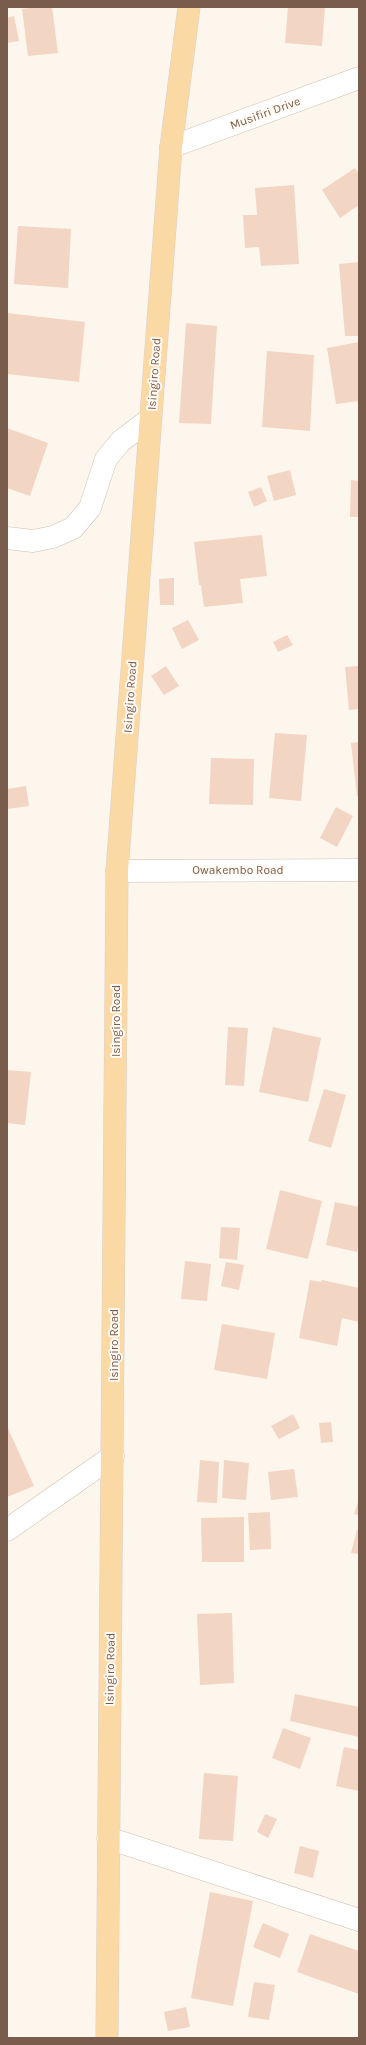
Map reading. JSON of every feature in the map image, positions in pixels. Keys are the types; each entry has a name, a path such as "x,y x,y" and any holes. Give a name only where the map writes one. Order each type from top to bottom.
{"main road":[{"name":"Isingiro Road","path":"107,2038 117,871 171,147 189,7"}],"street":[{"name":"Musifiri Drive","path":"171,147 359,78"},
{"path":"7,538 33,541 53,537 73,528 90,508 106,459 121,442 150,419"},
{"name":"Owakembo Road","path":"117,871 359,870"},
{"path":"7,1530 113,1456"},
{"path":"108,1838 359,1920"}],"building":[{"path":"52,7 58,53 28,56 22,9"},
{"path":"288,7 325,7 322,46 285,43"},
{"path":"14,16 19,41 7,43 7,18"},
{"path":"355,168 359,174 359,205 340,218 322,190"},
{"path":"294,185 299,264 261,266 259,247 245,248 243,215 257,215 255,188"},
{"path":"18,226 71,229 68,288 14,284"},
{"path":"359,262 359,336 345,336 339,264"},
{"path":"7,313 85,322 79,382 7,374"},
{"path":"186,323 217,326 211,424 179,423"},
{"path":"359,342 359,401 336,404 327,348"},
{"path":"267,351 314,355 310,431 262,427"},
{"path":"7,428 48,443 30,496 7,488"},
{"path":"290,470 296,495 274,501 267,476"},
{"path":"351,480 359,481 359,517 350,517"},
{"path":"261,487 267,501 254,507 248,492"},
{"path":"262,535 267,576 240,579 243,603 204,607 201,585 199,585 194,542"},
{"path":"174,578 174,605 160,605 159,579"},
{"path":"188,620 199,640 182,649 172,628"},
{"path":"287,635 293,645 278,652 273,642"},
{"path":"166,666 179,686 164,695 151,676"},
{"path":"359,666 359,709 349,710 345,667"},
{"path":"275,733 307,735 301,801 269,798"},
{"path":"359,742 359,796 357,796 351,743"},
{"path":"211,758 254,759 253,805 209,804"},
{"path":"26,786 29,806 7,809 7,789"},
{"path":"336,807 353,816 337,847 320,838"},
{"path":"228,1027 248,1028 244,1086 225,1085"},
{"path":"273,1027 321,1038 308,1102 259,1092"},
{"path":"7,1070 31,1072 25,1125 7,1123"},
{"path":"324,1089 346,1095 331,1148 308,1141"},
{"path":"280,1190 322,1201 308,1259 266,1249"},
{"path":"335,1202 359,1207 359,1242 357,1252 326,1245"},
{"path":"221,1227 240,1228 237,1260 219,1258"},
{"path":"185,1261 211,1264 207,1301 181,1299"},
{"path":"226,1262 244,1265 239,1290 221,1286"},
{"path":"310,1280 321,1282 322,1280 359,1288 359,1322 342,1318 337,1346 299,1338"},
{"path":"222,1324 275,1333 267,1379 214,1370"},
{"path":"293,1414 300,1428 279,1439 271,1426"},
{"path":"331,1422 333,1442 321,1443 319,1423"},
{"path":"7,1426 34,1486 7,1497"},
{"path":"200,1460 219,1462 217,1503 197,1502"},
{"path":"224,1460 249,1463 246,1500 222,1498"},
{"path":"294,1469 298,1497 271,1500 268,1472"},
{"path":"359,1499 359,1515 354,1514"},
{"path":"270,1512 271,1549 250,1550 248,1513"},
{"path":"244,1517 244,1562 202,1562 201,1518"},
{"path":"357,1530 359,1530 359,1554 351,1553"},
{"path":"232,1613 234,1683 200,1685 197,1614"},
{"path":"295,1694 359,1707 359,1737 290,1721"},
{"path":"283,1728 311,1738 300,1769 272,1758"},
{"path":"344,1747 359,1750 359,1791 336,1786"},
{"path":"204,1773 238,1776 233,1841 199,1839"},
{"path":"265,1814 277,1819 268,1838 257,1832"},
{"path":"300,1846 319,1851 313,1878 294,1873"},
{"path":"210,1892 253,1901 233,2006 191,1998"},
{"path":"263,1923 289,1934 280,1958 253,1947"},
{"path":"310,1934 359,1951 359,1994 297,1972"},
{"path":"254,1982 275,1985 269,2020 248,2017"},
{"path":"186,2007 190,2027 168,2031 164,2012"}]}
